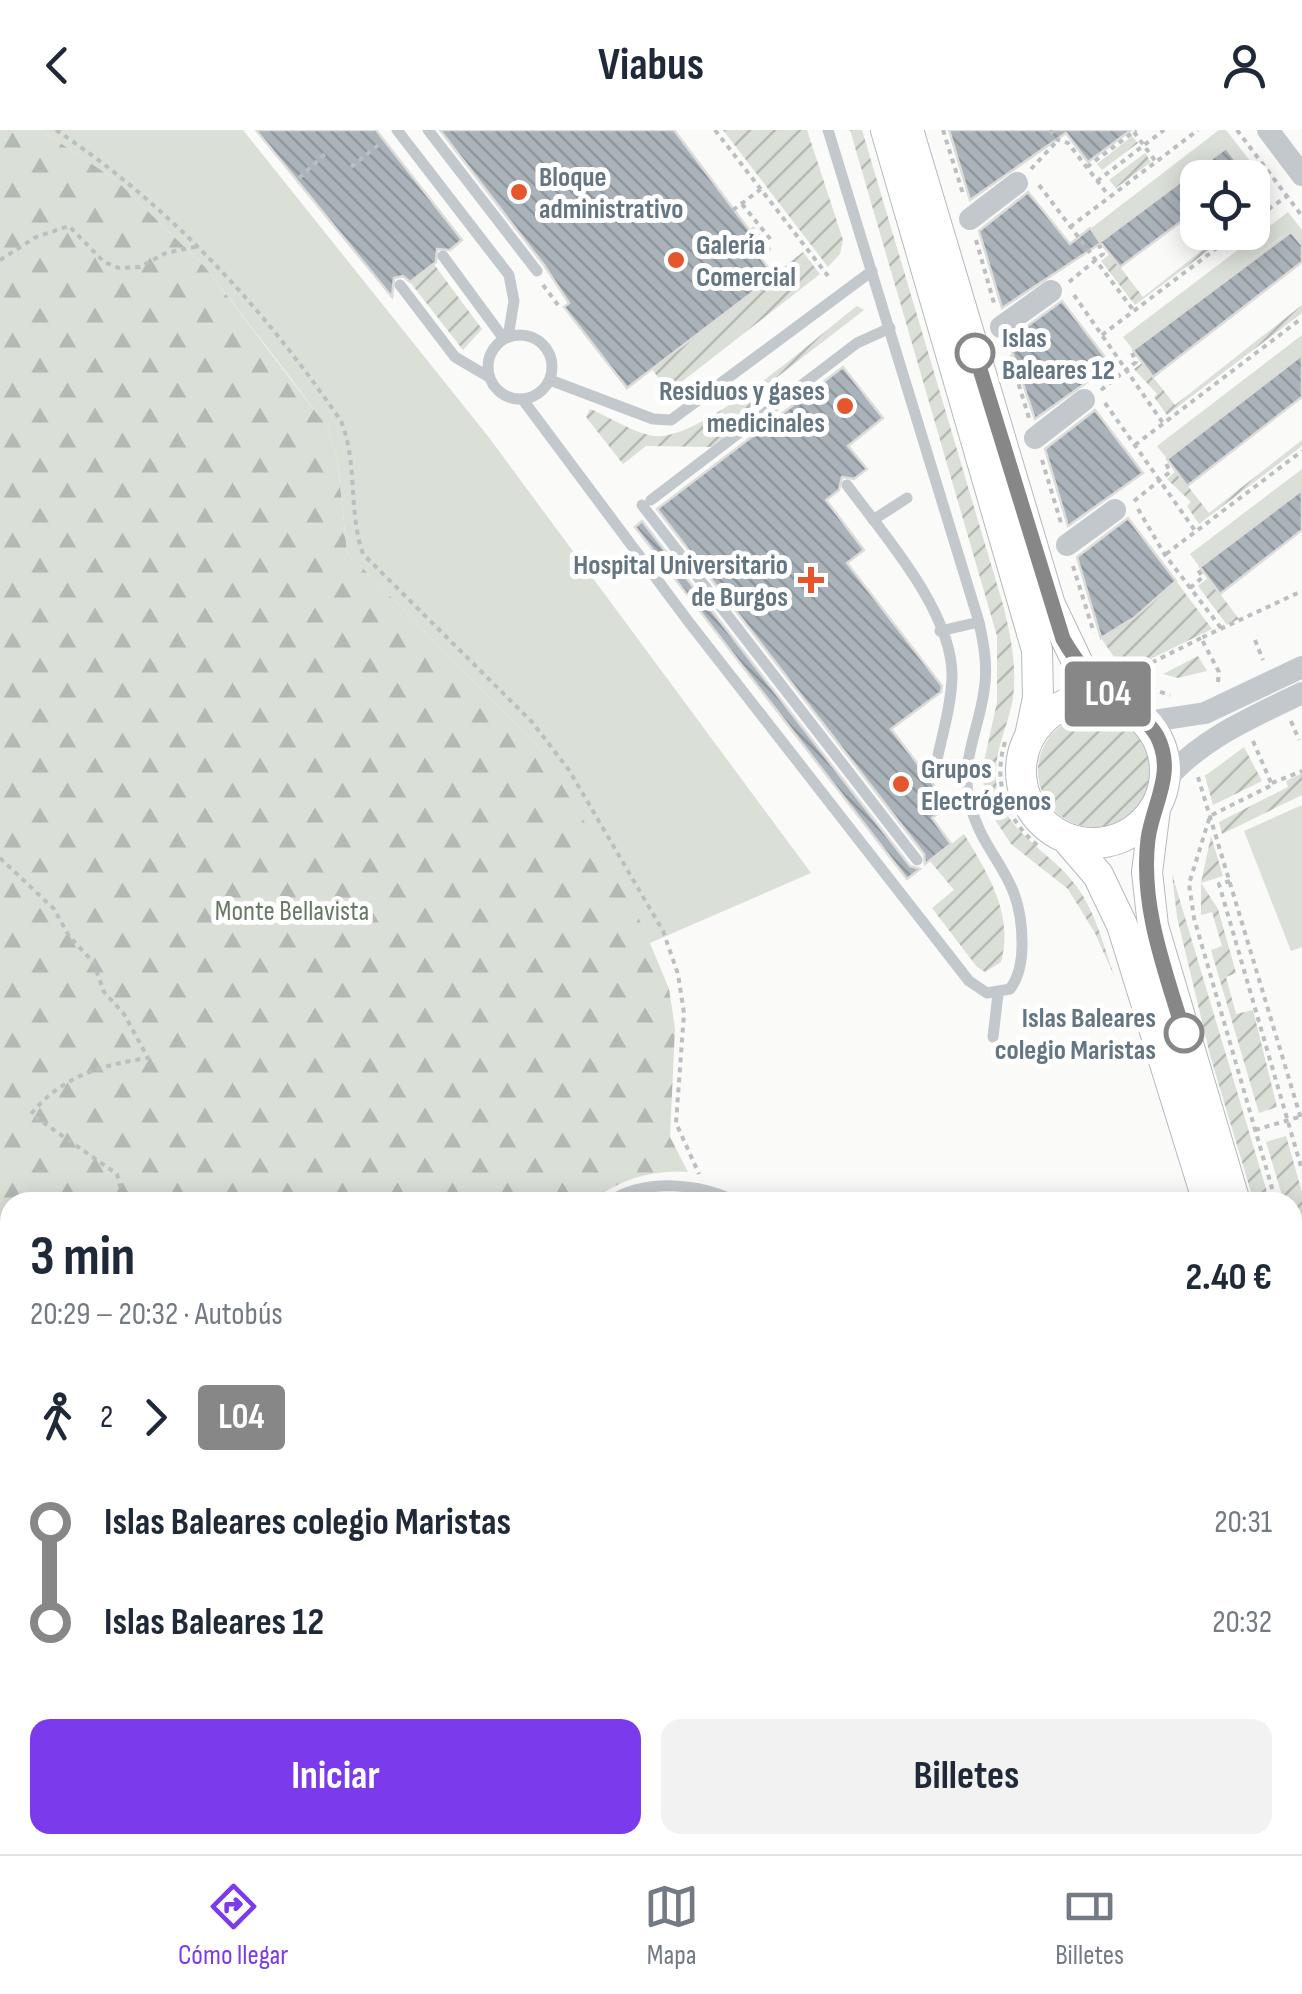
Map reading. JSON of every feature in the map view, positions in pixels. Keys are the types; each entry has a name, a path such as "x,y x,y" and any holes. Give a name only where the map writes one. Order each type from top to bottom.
{"main road":[{"path":"886,130 1037,650 1038,698 1021,772 1028,801 1046,826 1066,838 1098,875 1122,925 1219,1192"},
{"path":"908,130 1050,605 1080,670 1121,690 1146,722 1164,755 1165,780 1154,810 1146,872 1152,919 1219,1192"},
{"path":"1030,736 1048,715 1071,702 1121,690"},
{"path":"1066,838 1099,844 1115,840 1142,824 1154,810"}],"street":[{"path":"1268,130 1302,175"},
{"path":"970,219 1025,187"},
{"path":"1001,327 1059,296"},
{"path":"1035,438 1092,405"},
{"path":"1067,544 1123,514"},
{"path":"1146,722 1205,713 1302,667"},
{"path":"1165,780 1182,761 1224,732 1302,693"}],"lane":[{"path":"398,130 509,275 514,301 506,338 492,351 489,376"},
{"path":"428,130 538,275"},
{"path":"400,286 456,357 489,376 498,392 523,400 664,590 969,982 978,989 998,994 1010,989 1017,974 1022,918 1010,876 976,823 967,788 966,767 985,686 979,622 828,130"},
{"path":"442,256 506,338"},
{"path":"550,380 653,419 670,420 872,271"},
{"path":"890,328 857,343 784,406 646,503 917,860"},
{"path":"506,338 527,336 544,345 552,361 550,380 539,394 523,400"},
{"path":"847,485 912,572 940,632 952,677 935,769"},
{"path":"873,520 907,498"},
{"path":"940,632 979,622"},
{"path":"993,1037 998,994"},
{"path":"631,1192 640,1188 685,1188 710,1192"},
{"path":"682,1192 685,1188"}],"path":[{"path":"56,130 134,186 200,246 244,296 341,420 348,438 356,535 363,554 532,722 579,786 663,931 678,974 684,1014 676,1122 702,1189"},
{"path":"715,130 828,276"},
{"path":"1050,130 1058,140 1068,143 1109,197"},
{"path":"1097,181 1164,130"},
{"path":"1070,227 1198,130"},
{"path":"1237,130 1302,216"},
{"path":"1087,168 1135,131 1156,162"},
{"path":"1058,140 1030,170 1134,311"},
{"path":"350,167 382,142"},
{"path":"299,178 326,154"},
{"path":"1025,187 1042,198 1047,195"},
{"path":"734,210 761,189"},
{"path":"1270,209 1287,196"},
{"path":"742,204 771,240 766,244"},
{"path":"0,260 36,236 70,226 104,262 119,268 140,267 166,253 200,246"},
{"path":"1098,245 1103,254 1068,282 1080,308 1163,423"},
{"path":"1100,336 1214,250"},
{"path":"538,275 561,309"},
{"path":"1059,296 1080,308"},
{"path":"1133,446 1302,318"},
{"path":"1132,353 1136,362 1100,392 1111,416 1196,532"},
{"path":"1092,405 1111,416"},
{"path":"1165,555 1302,451"},
{"path":"1165,461 1170,472 1134,500 1146,528 1221,628"},
{"path":"1123,514 1146,528"},
{"path":"1190,588 1202,578 1198,570"},
{"path":"1121,690 1202,638 1302,590"},
{"path":"1202,638 1220,679 1206,690"},
{"path":"1246,740 1258,748 1272,783"},
{"path":"1273,1192 1194,918 1190,884 1210,816 1302,771"},
{"path":"1198,776 1301,1119 1255,1130"},
{"path":"0,858 54,909 70,936 93,962 104,992 124,1014 148,1058 90,1070 46,1096 31,1114 117,1174 122,1192"},
{"path":"1230,881 1218,884 1302,1170"}],"green space":[{"name":"Monte Bellavista","path":"0,130 41,130 116,180 205,267 328,428 337,456 347,552 540,749 613,869 669,989 675,1028 670,1137 688,1172 636,1178 605,1192 0,1192"},
{"path":"41,130 243,130 487,435 811,873 650,943 540,749 347,552 337,456 328,428 205,267 116,180"},
{"path":"723,130 807,130 843,240 840,254 828,267"},
{"path":"850,130 862,130 1007,619 1014,686 996,765 1002,804 1019,830 1066,874 1084,897 1115,978 1095,933 1068,889 1011,844 986,806 982,771 997,702 997,636"},
{"path":"1219,130 1226,130 1249,160 1236,160 1226,148 1210,160 1180,160 1180,183 1101,243 1090,229"},
{"path":"1132,136 1138,143 1102,170 1097,164"},
{"path":"1145,153 1151,162 1116,188 1109,180"},
{"path":"1288,212 1302,230 1302,245 1291,232 1270,246 1270,226"},
{"path":"1202,250 1209,250 1135,305 1101,261 1110,254 1143,297"},
{"path":"1238,250 1264,250 1134,351 1123,337"},
{"path":"803,252 820,274 675,387 664,386 652,369"},
{"path":"433,263 482,329 463,350 410,282"},
{"path":"1302,305 1302,313 1167,415 1154,397 1157,394 1134,369 1142,363 1175,405"},
{"path":"857,306 864,310 776,378 780,383 721,432 725,437 713,447 646,446 623,464 586,417 590,409 647,435 675,433 729,405"},
{"path":"1302,335 1302,358 1168,460 1157,446"},
{"path":"1302,440 1302,446 1199,524 1187,506 1191,502 1167,479 1176,471 1209,513"},
{"path":"1302,469 1302,491 1201,569 1190,554"},
{"path":"1208,578 1239,619 1227,625 1198,586"},
{"path":"1176,581 1212,629 1124,672 1101,638 1131,620"},
{"path":"1198,656 1207,671 1178,678 1163,674"},
{"path":"1094,715 1115,720 1133,732 1145,750 1150,771 1145,792 1133,810 1115,822 1094,827 1073,822 1055,810 1043,792 1038,771 1043,750 1055,732 1073,720"},
{"path":"1244,747 1262,781 1213,805 1205,776"},
{"path":"1302,773 1302,795 1222,834 1219,822 1288,787 1286,781"},
{"path":"1302,805 1302,947 1291,951 1244,831"},
{"path":"964,834 996,895 1004,927 1001,962 985,972 932,908 954,890 930,861"},
{"path":"1211,836 1223,876 1201,883"},
{"path":"1172,874 1267,1192 1251,1192 1210,1055 1177,917"},
{"path":"1201,883 1218,909 1236,973 1226,977 1236,1014 1253,1010 1277,1107 1259,1113 1211,950 1222,946 1212,912 1201,915"},
{"path":"1286,1136 1302,1192 1281,1192 1266,1142"}],"building":[{"path":"256,130 376,130 462,240 450,250 437,249 436,262 410,282 403,276 394,278 392,297"},
{"name":"Galería Comercial","path":"440,130 674,130 750,231 753,228 770,249 760,257 774,276 627,388 564,307 569,303 544,265"},
{"path":"949,130 1131,130 1088,162 1066,133 970,200"},
{"path":"1226,148 1235,160 1210,160"},
{"path":"1180,182 1180,222 1120,267 1101,243 1002,308 979,231 1028,192 1070,244 1090,228 1100,242"},
{"path":"1291,232 1302,245 1302,262 1153,377 1133,350"},
{"path":"1062,301 1111,365 1035,419 1008,340"},
{"path":"1302,355 1302,397 1187,486 1167,459"},
{"path":"843,367 883,418 848,446 867,469 854,479 842,477 839,490 826,500 864,550 847,563 942,686 941,692 891,729 949,805 932,818 951,844 925,864 924,854 657,509"},
{"path":"1095,410 1143,473 1068,526 1045,449"},
{"path":"1302,490 1302,530 1220,594 1200,567"},
{"path":"1128,518 1176,581 1135,617 1101,638 1077,557"},
{"path":"642,521 910,866 920,869 907,879 635,527"}],"bus line":[{"name":"L04","path":"975,353 1063,639 1080,670 1146,722 1164,755 1165,780 1148,839 1146,872 1153,926 1184,1033"}],"place":[{"name":"Bloque administrativo","path":"519,192"},
{"name":"Galería Comercial","path":"676,260"},
{"name":"Islas Baleares 12","path":"975,353"},
{"name":"Residuos y gases medicinales","path":"845,406"},
{"name":"Hospital Universitario de Burgos","path":"811,580"},
{"name":"Grupos Electrógenos","path":"901,784"},
{"name":"Islas Baleares colegio Maristas","path":"1184,1033"}]}
